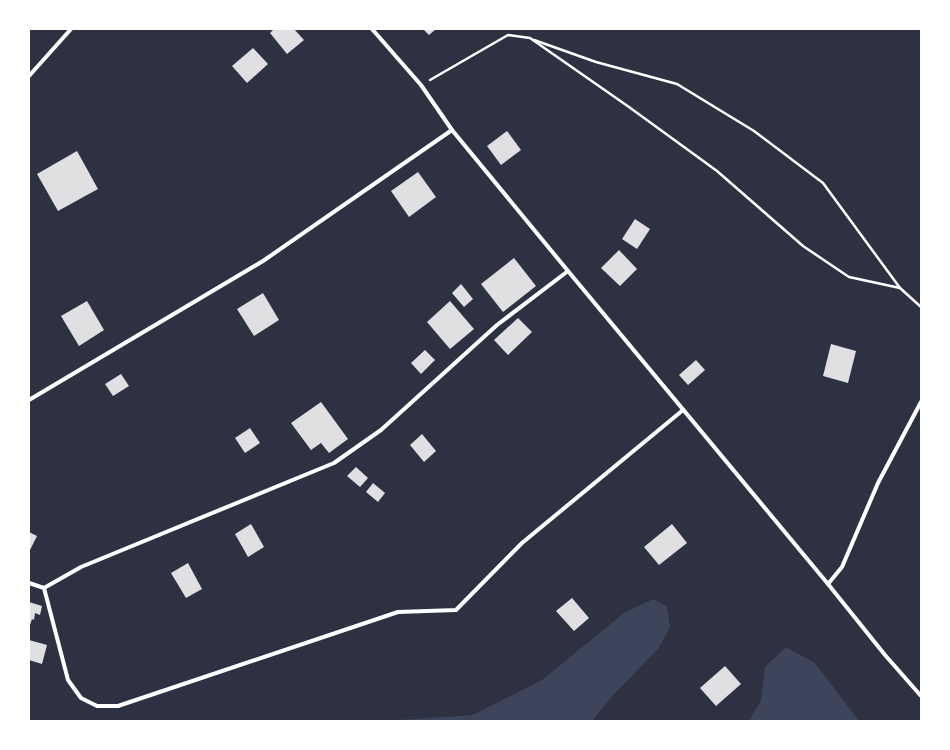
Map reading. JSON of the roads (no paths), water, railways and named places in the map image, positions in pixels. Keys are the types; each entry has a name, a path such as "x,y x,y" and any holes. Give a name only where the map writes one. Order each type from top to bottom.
{"street":[{"path":"29,76 71,29"},
{"path":"372,29 421,85 452,130 568,271 828,584 885,655 921,696"},
{"path":"29,400 263,261 452,130"},
{"path":"29,583 44,588 81,567 334,463 381,430 497,325 568,271"},
{"path":"828,584 842,567 878,483 921,402"},
{"path":"44,588 68,680 81,698 97,706 118,706 398,612 456,610 522,543 683,410"}]}
